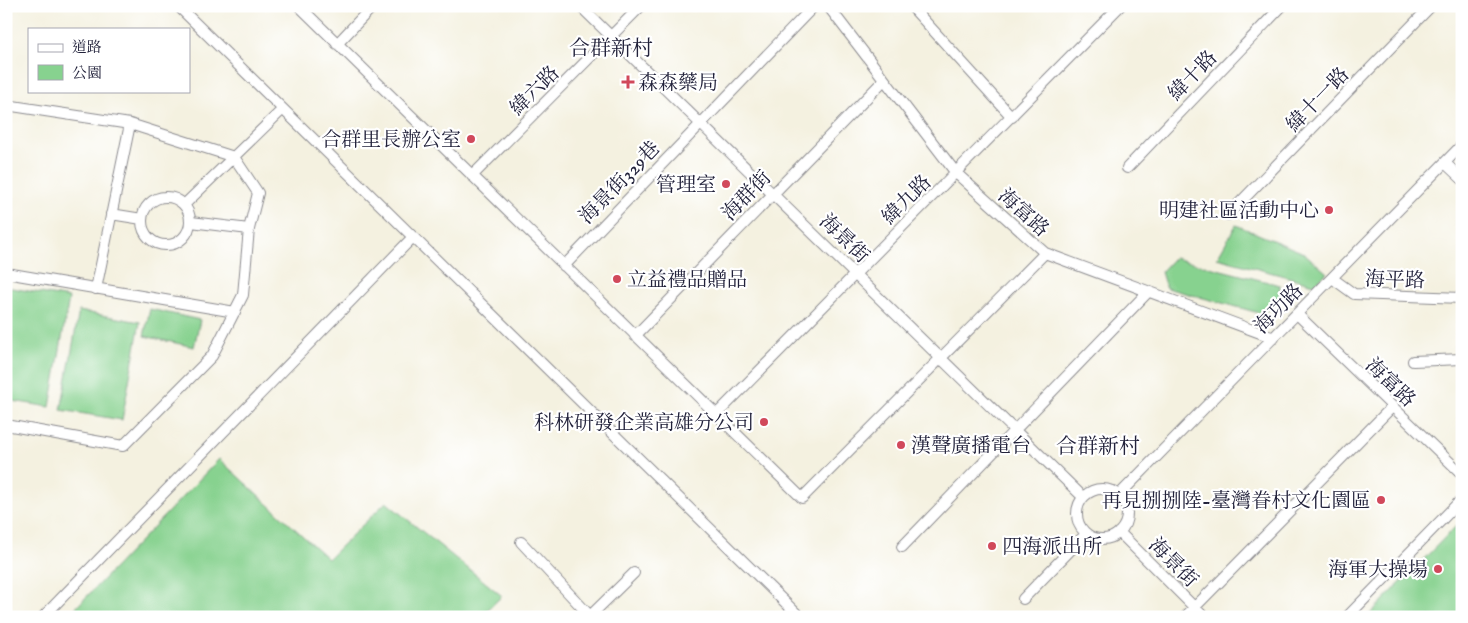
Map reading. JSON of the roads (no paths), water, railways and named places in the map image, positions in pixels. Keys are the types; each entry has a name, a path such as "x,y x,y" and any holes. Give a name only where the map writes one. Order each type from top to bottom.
{"street":[{"path":"178,6 800,617"},
{"path":"299,6 802,498 1045,253"},
{"path":"337,44 373,6"},
{"name":"海景街","path":"580,6 773,192 1083,497"},
{"name":"緯六路","path":"472,176 641,6"},
{"name":"海景街329巷","path":"564,266 700,122 814,6"},
{"name":"海富路","path":"828,6 956,173 1045,253 1274,338"},
{"path":"911,6 1012,117"},
{"name":"緯九路","path":"716,415 1120,6"},
{"name":"緯十路","path":"1127,168 1282,6"},
{"name":"緯十一路","path":"1228,215 1431,6"},
{"name":"海群街","path":"635,336 884,80"},
{"path":"6,105 130,124 234,157 258,193 249,229 243,295 212,356 123,446 6,426"},
{"path":"185,204 282,110"},
{"path":"96,289 130,124"},
{"name":"海功路","path":"1120,496 1462,146"},
{"path":"1445,163 1462,178"},
{"path":"162,196 170,196 185,204 191,222 185,236 179,241 164,245 150,240 145,234 142,219 148,204 162,196"},
{"path":"111,214 142,219"},
{"path":"191,222 249,229"},
{"path":"43,617 413,237"},
{"path":"6,273 235,312"},
{"name":"海平路","path":"1332,278 1354,294 1462,298"},
{"path":"902,547 1148,292"},
{"name":"海富路","path":"1297,314 1462,474"},
{"path":"1413,361 1462,359"},
{"path":"1185,617 1392,407"},
{"path":"1097,489 1113,491 1120,496 1124,502 1127,518 1120,532 1107,539 1092,538 1080,528 1076,512 1083,497 1097,489"},
{"path":"1347,617 1462,499"},
{"name":"海景街","path":"1120,532 1204,617"},
{"path":"1023,599 1086,534"},
{"path":"521,542 590,616 634,573"}],"place":[{"name":"森森藥局","path":"628,82"},
{"name":"合群里長辦公室","path":"471,139"},
{"name":"管理室","path":"726,184"},
{"name":"明建社區活動中心","path":"1329,210"},
{"name":"立益禮品贈品","path":"617,279"},
{"name":"科林研發企業高雄分公司","path":"764,422"},
{"name":"漢聲廣播電台","path":"901,445"},
{"name":"再見捌捌陸-臺灣眷村文化園區","path":"1381,500"},
{"name":"四海派出所","path":"992,546"},
{"name":"海軍大操場","path":"1438,569"}],"district":[{"name":"合群新村","path":"611,48"},
{"name":"合群新村","path":"1098,446"}]}
